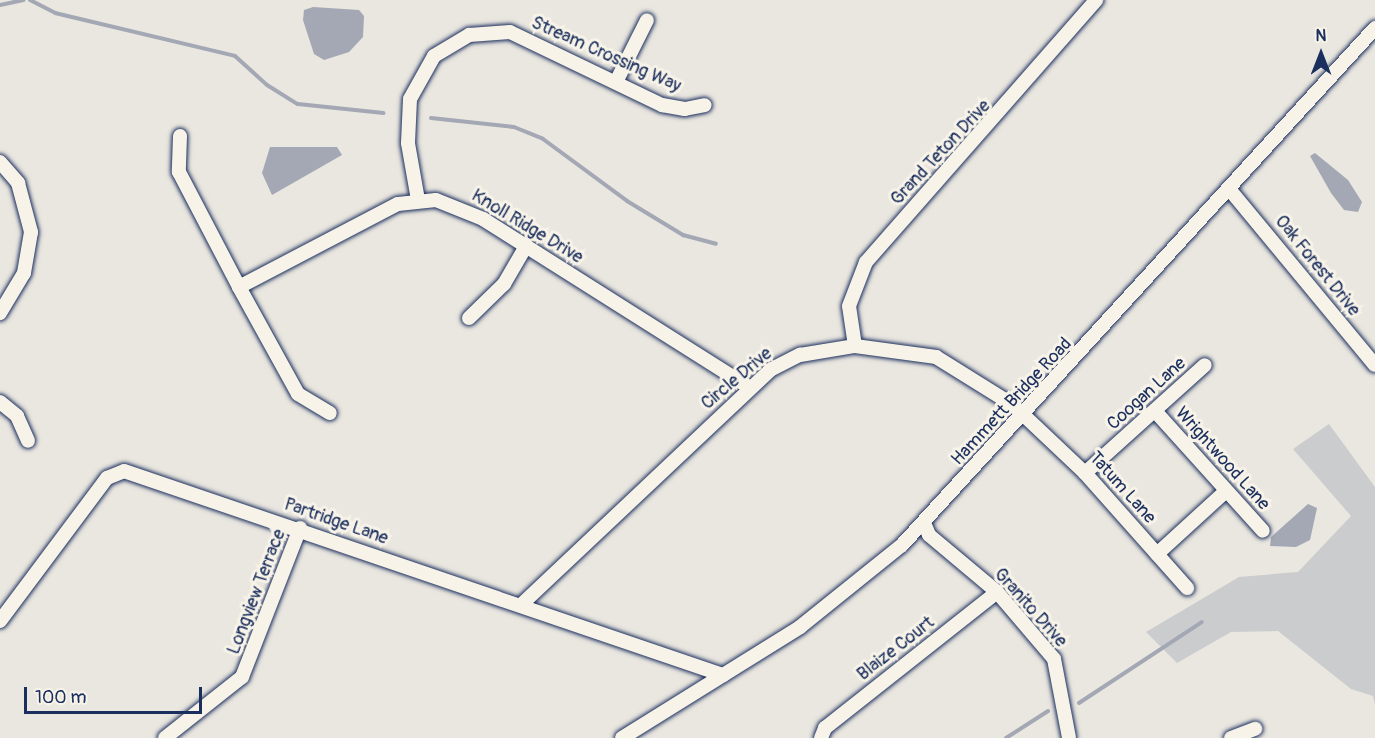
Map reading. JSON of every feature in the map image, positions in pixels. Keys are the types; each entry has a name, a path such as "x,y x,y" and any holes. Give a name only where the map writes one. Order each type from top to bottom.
{"street":[{"name":"Grand Teton Drive","path":"855,346 849,306 866,262 1096,0"},
{"path":"616,82 647,20"},
{"name":"Hammett Bridge Road","path":"622,738 835,602 924,523 1026,415 1375,28"},
{"name":"Stream Crossing Way","path":"418,200 408,143 410,99 418,76 451,44 469,35 510,32 662,105 685,110 705,105"},
{"path":"180,136 179,172 239,287 298,394 330,413"},
{"path":"0,162 18,183 31,232 24,273 0,313"},
{"name":"Oak Forest Drive","path":"1230,190 1375,365"},
{"name":"Knoll Ridge Drive","path":"239,287 398,204 418,200 455,205 526,246 750,388"},
{"path":"469,318 504,284 526,246"},
{"name":"Circle Drive","path":"522,604 750,388 792,358 855,346 936,357 1026,415"},
{"name":"Coogan Lane","path":"1085,473 1205,364"},
{"path":"0,402 17,416 28,441"},
{"name":"Wrightwood Lane","path":"1155,411 1263,531"},
{"name":"Tatum Lane","path":"1026,415 1085,473 1187,588"},
{"name":"Partridge Lane","path":"0,621 116,472 300,528 723,675"},
{"path":"1157,554 1226,491"},
{"name":"Granito Drive","path":"924,523 930,535 997,592 1054,659 1069,738"},
{"name":"Longview Terrace","path":"165,738 242,677 300,528"},
{"name":"Blaize Court","path":"821,738 825,728 997,592"},
{"path":"1231,738 1255,729"}],"shaded area":[{"path":"313,7 359,10 364,16 363,37 349,52 324,60 314,54 303,20 304,10"},
{"path":"270,147 337,147 342,155 272,195 262,173"},
{"path":"1315,153 1348,180 1362,202 1358,212 1344,210 1331,193 1310,156"},
{"path":"1329,424 1375,487 1375,705 1373,696 1351,689 1278,631 1231,632 1177,663 1146,632 1239,577 1298,572 1351,516 1293,449"},
{"path":"1308,504 1317,508 1310,540 1296,547 1270,546 1271,537"}],"waterway":[{"path":"0,5 23,0"},
{"path":"30,0 55,13 235,56 267,85 298,104 384,113"},
{"path":"431,118 514,127 543,139 627,201 683,235 716,244"},
{"path":"1079,703 1202,622"},
{"path":"1006,738 1048,711"}]}
